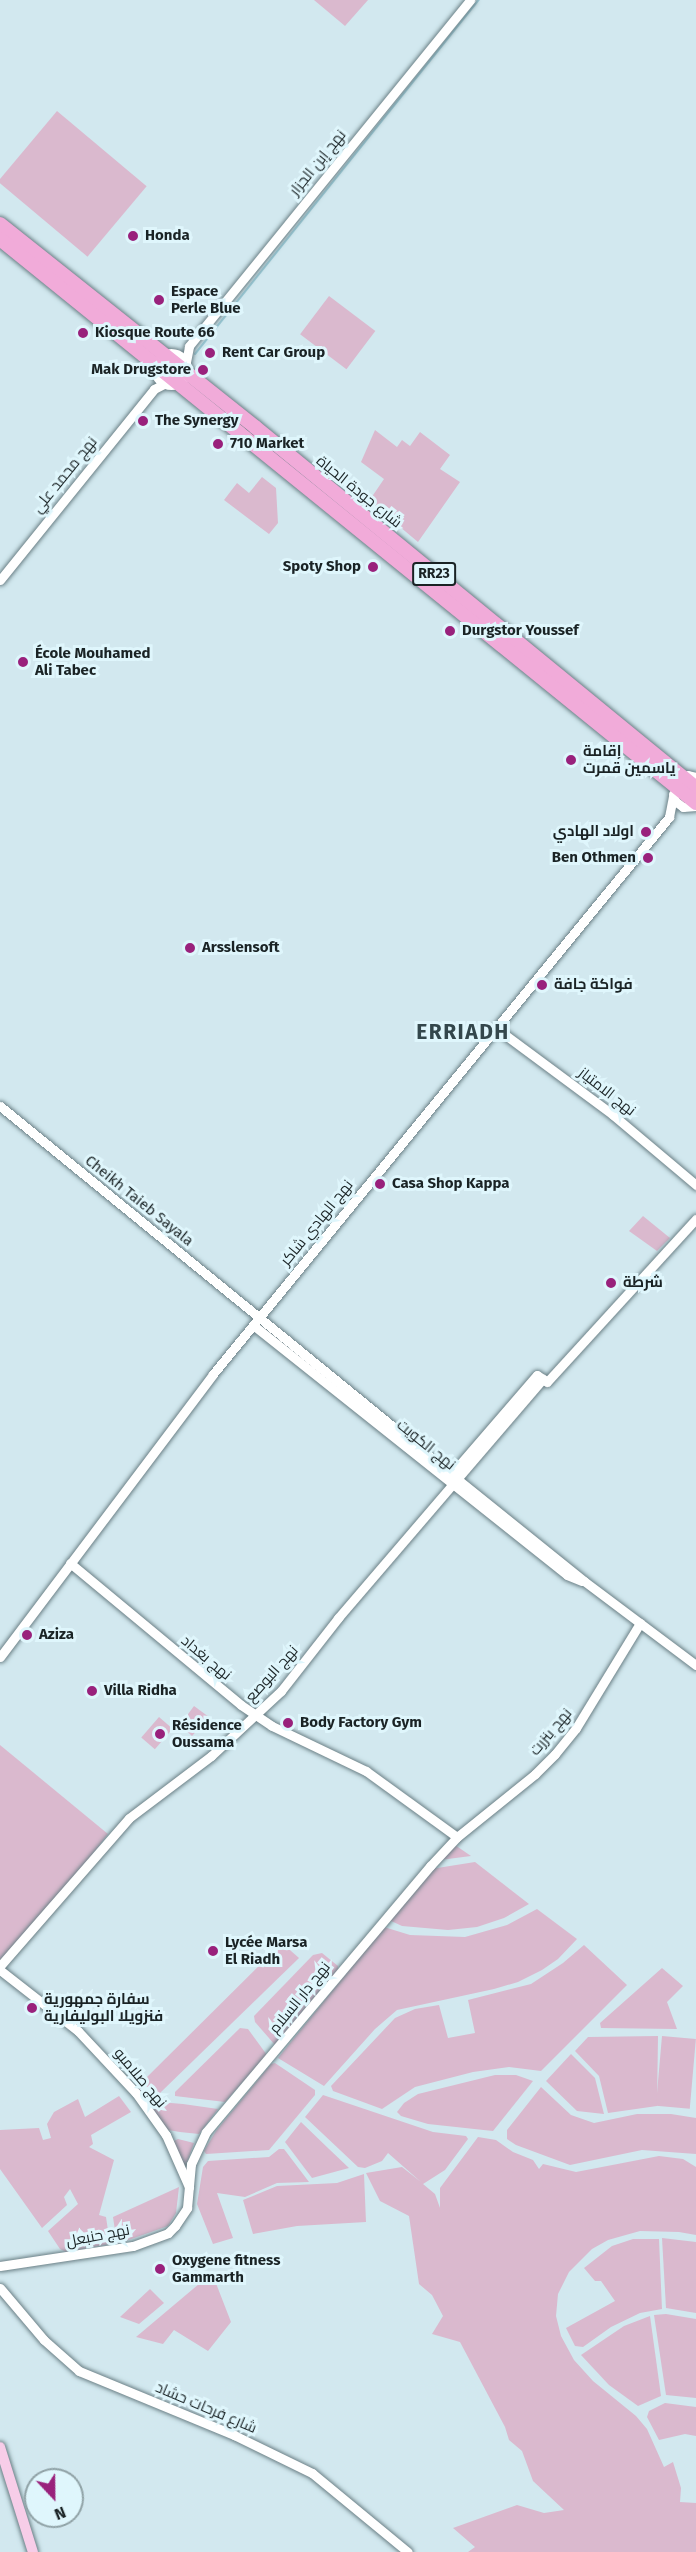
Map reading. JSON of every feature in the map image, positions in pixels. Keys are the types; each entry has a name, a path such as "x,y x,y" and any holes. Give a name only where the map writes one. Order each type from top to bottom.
{"highway":[{"name":"شارع جودة الحياة","path":"0,224 162,362"},
{"name":"شارع جودة الحياة","path":"0,239 162,362 184,372 696,788"},
{"name":"شارع جودة الحياة","path":"685,781 693,806"}],"main road":[{"path":"0,2447 33,2552"}],"street":[{"name":"نهج إبن الجزار","path":"189,346 470,0"},
{"path":"154,389 162,362 189,346"},
{"path":"154,389 184,372 189,346"},
{"path":"162,362 179,354 184,372"},
{"path":"162,362 164,384"},
{"name":"نهج محمد علي","path":"0,580 154,389"},
{"path":"669,817 685,781"},
{"path":"669,817 693,806"},
{"name":"نهج الهادي شاكر","path":"0,1657 194,1398 669,817"},
{"name":"نهج الامتياز","path":"496,1028 613,1115 696,1185"},
{"name":"Cheikh Taieb Sayala","path":"0,1106 257,1321"},
{"name":"نهج البوصع","path":"0,1968 129,1818 211,1756 294,1677 315,1647 440,1498 452,1480 542,1379 696,1219"},
{"name":"نهج الكويت","path":"257,1321 567,1575 584,1581 696,1665"},
{"name":"نهج بغداد","path":"70,1563 208,1680 255,1715 283,1732 366,1772 457,1837"},
{"name":"نهج بنزرت","path":"457,1837 535,1774 555,1754 576,1728 640,1623"},
{"name":"نهج دار السلام","path":"190,2189 191,2164 206,2132 457,1837"},
{"name":"نهج صلامبو","path":"0,1968 78,2031 136,2094 166,2134 190,2189"},
{"name":"نهج حنبعل","path":"0,2266 133,2246 168,2233 187,2208 190,2189"},
{"name":"شارع فرحات حشاد","path":"0,2288 44,2340 72,2367 224,2431 312,2473 408,2552"}],"shaded area":[{"path":"314,0 368,0 345,26"},
{"path":"57,111 147,186 87,257 0,183 0,179"},
{"path":"329,296 375,331 346,369 300,334"},
{"path":"375,430 397,447 402,440 410,446 420,432 450,455 440,469 460,482 418,542 369,501 384,479 361,462"},
{"path":"262,477 276,488 278,523 269,534 224,500 237,483 249,493"},
{"path":"643,1216 670,1238 657,1251 629,1231"},
{"path":"194,1706 209,1717 192,1736 180,1725"},
{"path":"159,1717 173,1729 155,1749 141,1737"},
{"path":"0,1745 108,1834 78,1873 0,1963"},
{"path":"455,1845 471,1856 440,1860"},
{"path":"475,1862 529,1904 504,1918 477,1927 448,1930 402,1926 389,1920 431,1869"},
{"path":"537,1909 577,1939 558,1959 542,1970 518,1982 494,1989 397,2010 375,2029 324,2086 278,2058 384,1927 410,1935 465,1937 507,1925"},
{"path":"282,1943 299,1958 160,2093 137,2091 143,2081"},
{"path":"584,1945 627,1985 541,2071 509,2067 473,2072 415,2087 382,2109 333,2091 331,2086 395,2018 415,2009 439,2005 448,2038 475,2033 468,2000 531,1984 563,1963"},
{"path":"322,1953 338,1966 338,1971 275,2045 255,2022 254,2016 313,1955"},
{"path":"662,1968 683,1986 667,2002 677,2029 601,2028 600,2023"},
{"path":"240,2028 248,2029 267,2055 225,2102 175,2096 175,2092"},
{"path":"658,2036 657,2106 608,2113 599,2076 575,2051 588,2037"},
{"path":"662,2036 696,2039 690,2109 656,2106"},
{"path":"571,2054 595,2078 604,2114 577,2111 546,2081"},
{"path":"275,2063 315,2090 315,2095 269,2150 206,2154 204,2151 216,2131 271,2064"},
{"path":"495,2075 516,2075 533,2081 493,2131 428,2124 401,2116 397,2112 404,2103 418,2094"},
{"path":"541,2087 571,2115 594,2123 637,2114 671,2114 696,2118 696,2154 642,2150 570,2165 516,2145 507,2139 507,2130"},
{"path":"323,2095 433,2132 466,2136 468,2139 445,2170 423,2184 435,2194 440,2208 440,2188 478,2137 496,2140 513,2152 533,2160 539,2169 543,2164 576,2172 659,2156 683,2159 696,2167 696,2235 640,2231 608,2240 592,2249 569,2272 558,2294 556,2316 561,2336 574,2360 593,2381 636,2416 647,2429 664,2467 673,2462 681,2488 680,2502 696,2503 696,2552 468,2552 475,2547 453,2528 517,2505 544,2513 564,2510 533,2481 522,2451 509,2440 505,2427 460,2342 432,2334 443,2316 432,2295 419,2284 409,2216 380,2201 366,2173 402,2167 421,2182 388,2153 382,2161 365,2168 358,2167 305,2117"},
{"path":"119,2096 131,2112 91,2135 93,2144 89,2147 114,2160 99,2215 106,2217 110,2244 66,2252 60,2249 48,2231 78,2204 70,2189 64,2197 67,2205 42,2228 0,2169 0,2130 39,2128 43,2140 51,2138 47,2124 54,2112 78,2099 85,2117"},
{"path":"147,2101 218,2109 199,2134 180,2132 168,2130"},
{"path":"301,2122 349,2168 312,2178 285,2142"},
{"path":"178,2139 194,2143 186,2165 182,2166 172,2142"},
{"path":"279,2149 284,2149 309,2182 277,2183 245,2197 217,2193 233,2238 213,2244 197,2204 203,2167 208,2161 269,2157"},
{"path":"364,2174 366,2222 297,2226 253,2234 243,2200 277,2186 337,2183"},
{"path":"179,2187 176,2213 168,2226 117,2244 113,2217"},
{"path":"662,2238 696,2242 696,2313 666,2308"},
{"path":"633,2239 659,2239 662,2309 640,2313 611,2327 583,2347 575,2346 566,2328 615,2301 601,2281 595,2281 584,2268 612,2246"},
{"path":"212,2273 231,2322 208,2351 174,2330 163,2344 136,2337"},
{"path":"150,2289 164,2303 139,2324 120,2317"},
{"path":"666,2314 696,2319 696,2398 666,2395 654,2315"},
{"path":"650,2316 661,2396 638,2406 609,2385 581,2355 624,2326"},
{"path":"665,2403 696,2407 696,2436 685,2434 659,2440 647,2417 649,2411"}],"waterway":[{"path":"195,354 479,0"}],"place":[{"name":"Honda","path":"133,236"},
{"name":"Espace Perle Blue","path":"159,300"},
{"name":"Kiosque Route 66","path":"83,333"},
{"name":"Rent Car Group","path":"210,353"},
{"name":"Mak Drugstore","path":"203,370"},
{"name":"The Synergy","path":"143,421"},
{"name":"710 Market","path":"218,444"},
{"name":"Spoty Shop","path":"373,567"},
{"name":"Durgstor Youssef","path":"450,631"},
{"name":"École Mouhamed Ali Tabec","path":"23,662"},
{"name":"إقامة ياسمين قمرت","path":"571,760"},
{"name":"اولاد الهادي","path":"646,832"},
{"name":"Ben Othmen","path":"648,858"},
{"name":"Arsslensoft","path":"190,948"},
{"name":"فواكة جافة","path":"542,985"},
{"name":"Casa Shop Kappa","path":"380,1184"},
{"name":"شرطة","path":"611,1283"},
{"name":"Aziza","path":"27,1635"},
{"name":"Villa Ridha","path":"92,1691"},
{"name":"Body Factory Gym","path":"288,1723"},
{"name":"Résidence Oussama","path":"160,1734"},
{"name":"Lycée Marsa El Riadh","path":"213,1951"},
{"name":"سفارة جمهورية فنزويلا البوليفارية","path":"32,2008"},
{"name":"Oxygene fitness Gammarth","path":"160,2269"}],"district":[{"name":"ERRIADH","path":"463,1032"}]}
